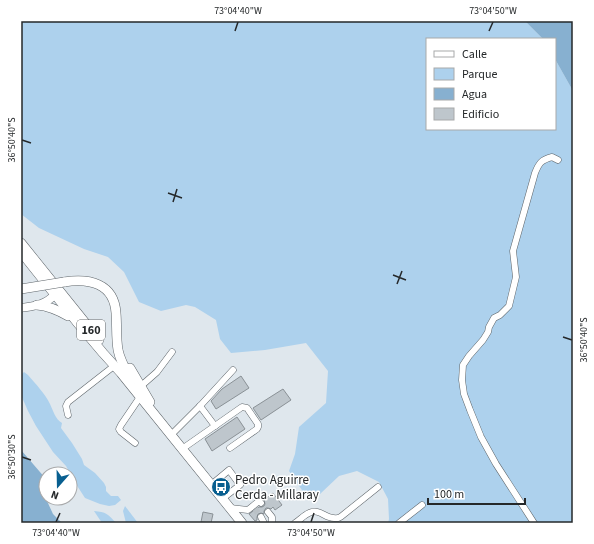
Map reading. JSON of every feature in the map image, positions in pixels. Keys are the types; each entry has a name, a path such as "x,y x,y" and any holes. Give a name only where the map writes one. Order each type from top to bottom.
{"highway":[{"name":"160","path":"21,243 99,339 121,373 242,523"},
{"path":"21,252 25,260 59,289"},
{"path":"21,290 59,289 76,281 88,282 103,287 109,292 116,308 117,336 120,357 140,397"},
{"name":"160","path":"59,289 76,321 121,373"},
{"path":"36,305 49,307 60,311 76,321"},
{"path":"117,319 124,352 131,370 160,421"}],"main road":[{"path":"21,308 48,301 59,289"}],"street":[{"path":"534,523 496,464 481,437 464,394 462,380 463,366 469,356 483,340 494,318 500,316 509,306 516,277 513,251 535,173 539,164 545,159 552,156 558,160"},
{"path":"141,386 157,372 172,352"},
{"path":"68,415 66,406 68,402 114,366"},
{"path":"171,434 200,406 233,370"},
{"path":"135,442 121,432 120,429 121,425 140,397"},
{"path":"200,406 215,426"},
{"path":"182,448 242,407 247,408 258,424 258,427 230,448"},
{"path":"211,485 229,470 240,485 222,499"},
{"path":"295,523 310,512 316,511 331,518 339,518 378,487"},
{"path":"230,508 248,510 259,500 261,503"},
{"path":"399,523 422,505"},
{"path":"268,512 272,517 272,523"}],"green space":[{"path":"21,21 525,21 542,38 426,38 426,130 556,130 556,61 573,91 573,523 388,523 388,499 379,482 357,471 339,476 320,494 306,496 289,471 295,454 299,427 326,403 328,371 306,343 265,350 231,353 220,339 216,320 195,307 186,305 161,311 139,302 124,272 108,257 84,249 39,228 21,214"},
{"path":"24,372 28,375 46,397 56,417 62,423 61,428 82,459 84,465 95,473 104,483 106,491 111,496 118,496 121,500 115,505 109,506 100,504 85,498 78,487 78,466 66,466 53,452 28,411 21,395 21,375"},
{"path":"125,506 138,523 126,523 123,511"},
{"path":"94,511 106,514 116,523 102,523"}],"water":[{"path":"525,21 573,21 573,91 556,61 556,38 542,38"},
{"path":"21,450 38,470 38,506 49,506 53,514 62,523 21,523"}],"building":[{"path":"241,376 249,388 216,409 211,401 222,389"},
{"path":"283,389 291,400 261,420 253,408"},
{"path":"237,417 245,429 212,451 205,439"},
{"path":"273,493 282,505 275,510 273,507 271,509 266,508 264,514 258,514 257,520 255,521 249,514 259,507 264,506 264,500"},
{"path":"203,512 213,514 211,523 201,522"}],"tunnel":[{"path":"254,508 261,517"}],"place":[{"name":"Pedro Aguirre Cerda - Millaray","path":"221,487"}]}
